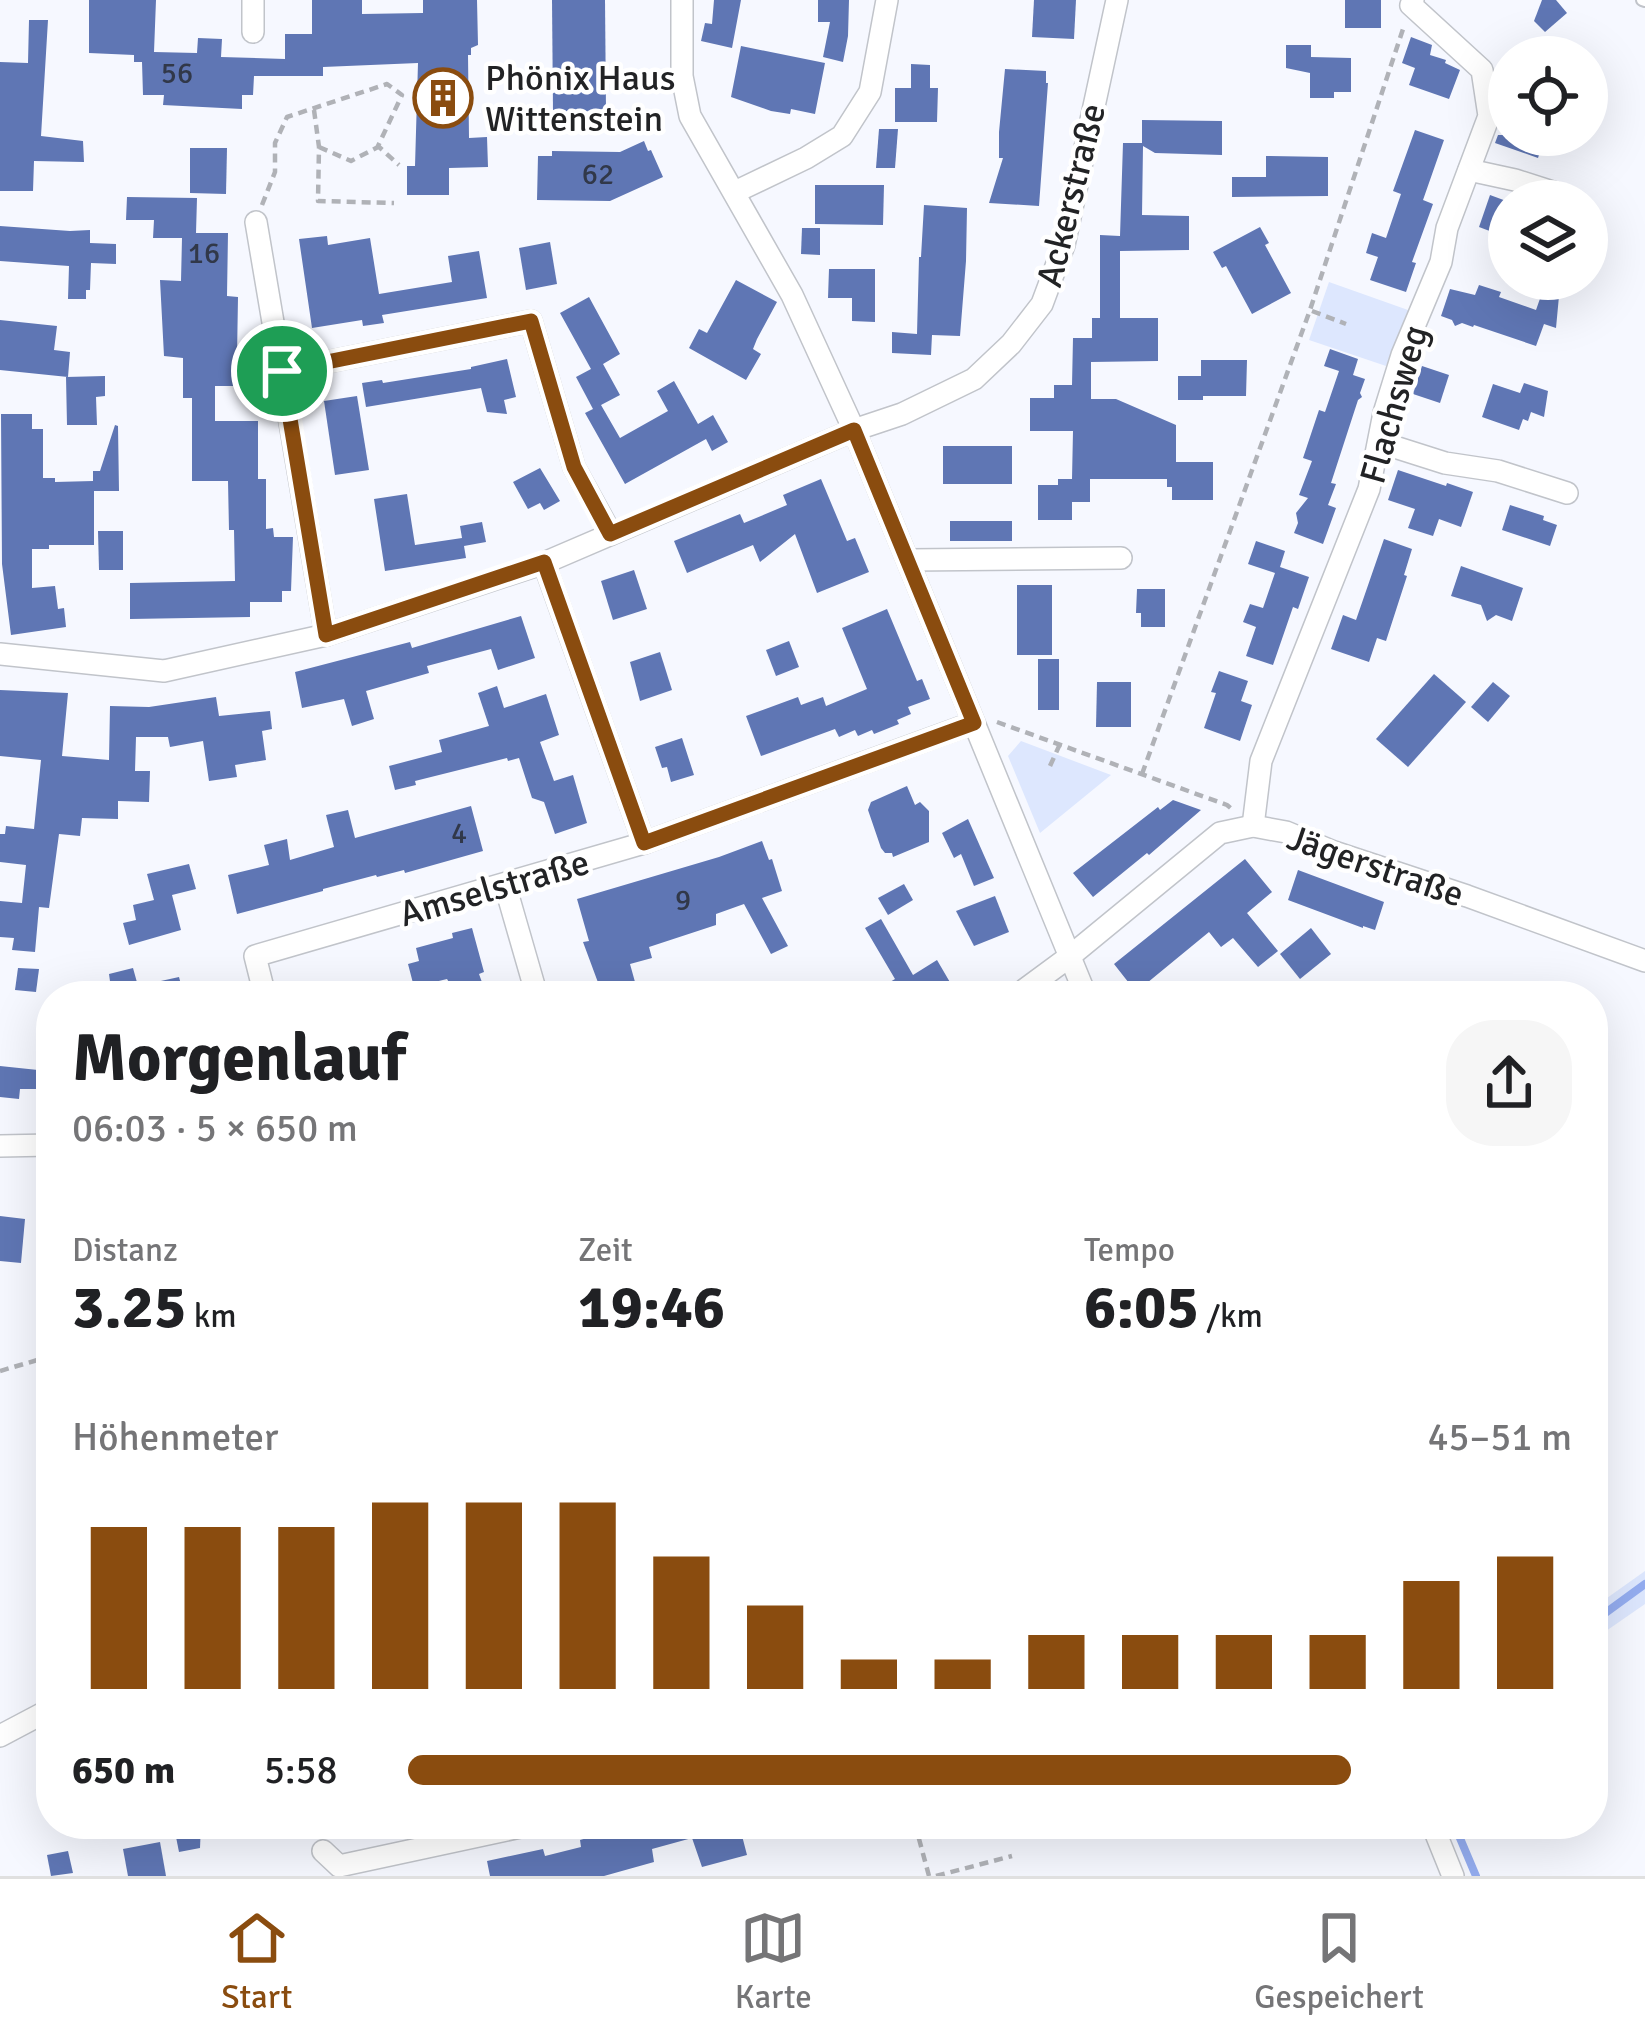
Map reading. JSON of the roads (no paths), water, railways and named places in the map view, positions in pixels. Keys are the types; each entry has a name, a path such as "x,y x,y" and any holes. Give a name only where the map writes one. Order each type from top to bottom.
{"street":[{"path":"253,0 253,32"},
{"path":"682,0 682,76 690,116 792,295 854,430 1079,981"},
{"path":"735,192 842,136 871,92 887,0"},
{"name":"Ackerstraße","path":"0,655 164,671 326,635 544,562 902,414 974,379 1011,344 1042,304 1064,245 1117,0"},
{"name":"Flachsweg","path":"1253,826 1261,761 1369,489 1384,413 1402,355 1441,262 1448,228 1489,116 1482,70 1412,3"},
{"path":"1469,170 1515,180"},
{"path":"256,222 326,635"},
{"path":"282,371 531,321 574,467 610,534"},
{"path":"1379,442 1567,493"},
{"path":"909,560 1121,558"},
{"path":"544,562 644,843"},
{"name":"Amselstraße","path":"261,981 255,956 644,843 974,723"},
{"name":"Jägerstraße","path":"1036,981 1220,833 1253,826 1286,832 1645,961"},
{"path":"505,885 533,981"},
{"path":"0,1146 36,1145"},
{"path":"0,1736 36,1717"},
{"path":"314,1876 331,1858 444,1839"},
{"path":"1438,1839 1454,1876"}],"waterway":[{"path":"1608,1611 1645,1584"},
{"path":"1460,1839 1476,1876"}],"place":[{"name":"Phönix Haus Wittenstein","path":"443,98"}]}
